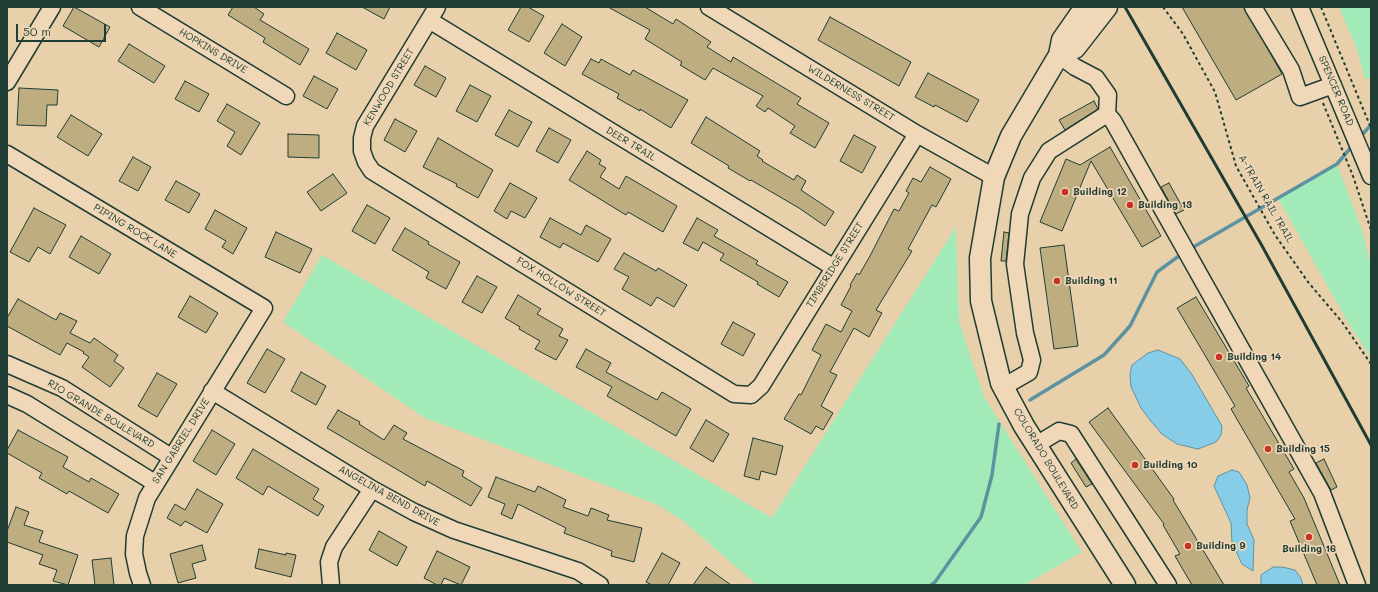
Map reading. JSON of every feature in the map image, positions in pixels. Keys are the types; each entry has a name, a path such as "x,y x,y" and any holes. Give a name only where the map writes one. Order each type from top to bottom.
{"main road":[{"name":"COLORADO BOULEVARD","path":"1085,7 1062,40 1059,55 1011,136 994,177 980,258 981,301 1003,387 1036,445 1125,585"},
{"path":"1059,55 1075,48 1107,7"}],"street":[{"path":"7,82 52,7"},
{"name":"HOPKINS DRIVE","path":"140,7 286,96"},
{"name":"WILDERNESS STREET","path":"709,7 917,134 994,177"},
{"path":"1253,7 1291,70 1300,97 1333,85"},
{"name":"SPENCER ROAD","path":"1300,7 1369,171"},
{"name":"KENWOOD STREET","path":"372,171 366,162 362,151 362,138 365,126 433,14"},
{"name":"DEER TRAIL","path":"433,14 833,267"},
{"path":"1059,55 1096,78 1108,95 1107,114 1113,121 1322,493 1357,585"},
{"path":"1003,387 1029,372 1032,360 1025,333 1015,264 1020,214 1032,178 1049,151 1107,114"},
{"name":"TIMBERIDGE STREET","path":"751,395 761,386 833,267 917,134"},
{"name":"PIPING ROCK LANE","path":"7,154 264,308"},
{"name":"FOX HOLLOW STREET","path":"372,171 734,394 751,395"},
{"name":"SAN GABRIEL DRIVE","path":"142,585 134,554 135,536 147,498 264,308"},
{"name":"RIO GRANDE BOULEVARD","path":"7,364 62,388 171,457"},
{"name":"ANGELINA BEND DRIVE","path":"212,392 372,489 414,512 454,530 578,571 600,585"},
{"path":"7,395 27,404 156,483"},
{"path":"1036,445 1059,431 1071,434 1168,585"},
{"path":"331,585 329,562 334,547 372,489"}],"path":[{"name":"A-TRAIN RAIL TRAIL","path":"1163,7 1183,34 1215,92 1221,108 1236,166 1252,191 1275,235 1308,282 1342,322 1371,364"},
{"path":"1321,7 1371,128"},
{"path":"1336,133 1353,176 1371,230"}],"green space":[{"path":"1339,7 1371,7 1371,77 1365,79 1357,49"},
{"path":"1337,164 1362,230 1371,267 1371,357 1349,324 1278,198"},
{"path":"956,227 959,322 984,397 1082,552 1024,585 757,585 682,520 656,504 425,418 283,322 322,255 772,518"}],"water":[{"path":"1158,350 1180,359 1191,373 1222,426 1221,435 1216,442 1198,449 1177,444 1162,434 1141,408 1131,387 1130,374 1132,365 1148,353"},
{"path":"1232,470 1239,472 1247,485 1250,498 1247,510 1247,524 1254,540 1253,571 1242,564 1232,543 1231,523 1214,486 1218,476"},
{"path":"1273,567 1282,567 1295,570 1301,578 1303,585 1261,585 1261,575"}],"building":[{"path":"74,7 110,27 99,47 63,26"},
{"path":"233,7 254,7 264,14 260,20 309,49 300,65 263,42 265,38 228,15"},
{"path":"362,7 390,7 384,19"},
{"path":"521,7 528,7 544,16 529,42 508,30"},
{"path":"608,7 645,7 673,24 676,19 711,42 707,47 731,62 733,57 801,98 797,104 829,123 815,148 790,133 795,126 768,108 765,112 756,106 763,96 713,68 705,80 680,65 682,62 645,39 650,30"},
{"path":"1182,7 1244,7 1282,74 1236,100"},
{"path":"830,17 911,62 899,86 818,40"},
{"path":"562,24 582,37 565,66 544,53"},
{"path":"337,33 367,50 356,70 326,53"},
{"path":"129,44 165,66 154,83 118,61"},
{"path":"591,59 599,63 601,59 630,75 633,70 688,100 671,128 640,109 640,111 617,98 619,94 582,74"},
{"path":"425,66 446,78 436,97 414,85"},
{"path":"928,73 979,100 967,122 935,105 934,107 915,97"},
{"path":"314,76 338,89 327,109 303,96"},
{"path":"185,81 209,94 199,112 175,99"},
{"path":"470,85 491,96 477,122 456,111"},
{"path":"19,88 58,90 57,105 47,105 46,126 17,125"},
{"path":"1094,101 1098,109 1065,130 1059,120"},
{"path":"227,104 260,123 241,155 227,146 235,132 217,121"},
{"path":"509,110 532,122 518,147 495,135"},
{"path":"71,115 102,134 88,156 57,137"},
{"path":"706,117 760,151 757,156 763,160 762,161 794,180 797,175 806,181 801,190 834,212 825,226 799,208 728,168 729,166 691,143"},
{"path":"395,119 417,131 405,152 384,140"},
{"path":"549,128 571,140 558,163 536,151"},
{"path":"288,134 319,135 319,158 288,157"},
{"path":"854,135 876,147 862,173 840,161"},
{"path":"438,138 493,170 478,198 456,186 457,184 423,167"},
{"path":"1110,147 1161,236 1142,247 1091,161 1062,231 1040,222 1066,159 1080,165"},
{"path":"587,151 601,160 599,164 606,168 600,177 619,189 626,176 677,206 663,232 628,212 626,215 569,180"},
{"path":"133,157 151,167 138,191 119,181"},
{"path":"930,167 951,179 936,207 932,205 908,249 912,251 876,310 882,313 869,337 854,328 830,372 837,375 821,406 833,413 823,430 816,426 811,434 784,419 799,394 801,395 821,355 812,350 826,324 841,332 852,311 841,305 851,286 850,285 857,273 859,275 870,256 894,209 899,211 909,193 906,191 913,178 921,182"},
{"path":"333,174 347,193 321,211 307,192"},
{"path":"176,181 200,194 189,213 165,200"},
{"path":"510,183 537,198 525,218 511,211 507,219 494,211"},
{"path":"1169,183 1184,210 1176,214 1161,187"},
{"path":"367,205 390,218 375,244 352,231"},
{"path":"34,208 66,225 50,254 38,247 29,262 10,252"},
{"path":"215,210 247,228 233,254 222,247 226,241 205,229"},
{"path":"550,218 581,235 586,225 611,239 598,262 563,243 560,248 540,237"},
{"path":"697,218 718,230 714,236 758,261 756,264 788,282 779,297 757,284 758,282 720,260 724,254 703,242 698,251 683,243"},
{"path":"405,228 429,242 428,244 460,262 446,289 426,278 429,272 392,250"},
{"path":"276,232 312,249 300,273 265,257"},
{"path":"1004,232 1009,233 1006,261 1001,261"},
{"path":"81,236 111,254 99,274 69,257"},
{"name":"Building 11","path":"1064,245 1078,346 1054,349 1040,248"},
{"path":"624,253 656,271 658,268 687,285 674,307 657,297 651,306 622,289 629,277 614,269"},
{"path":"477,276 497,287 482,313 462,302"},
{"path":"518,295 541,309 537,314 563,329 559,336 568,340 556,360 535,349 540,341 519,329 520,327 505,318"},
{"path":"190,296 218,313 206,333 178,317"},
{"path":"1196,297 1249,386 1246,388 1294,469 1289,472 1304,498 1340,585 1317,585 1290,521 1295,519 1231,409 1235,406 1177,308"},
{"path":"18,299 56,320 60,313 77,321 70,333 90,343 94,338 118,355 114,361 124,368 110,387 82,367 89,357 83,353 84,352 67,343 60,355 7,326 7,318"},
{"path":"733,322 755,334 743,356 721,344"},
{"path":"267,349 285,359 265,393 247,383"},
{"path":"586,349 611,363 606,372 657,400 662,392 691,409 676,436 607,396 612,387 576,367"},
{"path":"301,372 326,386 316,405 291,391"},
{"path":"157,373 177,384 157,417 138,406"},
{"path":"1108,408 1174,499 1173,500 1224,585 1192,585 1175,556 1180,554 1163,525 1164,524 1089,422"},
{"path":"338,410 360,422 359,424 384,440 394,425 407,433 403,439 464,471 462,476 482,488 471,506 427,481 425,486 327,428"},
{"path":"706,420 729,434 713,462 690,448"},
{"path":"18,430 68,457 63,467 89,482 91,478 119,494 108,513 69,491 67,494 39,478 42,473 7,453 7,450"},
{"path":"212,430 235,444 216,475 193,461"},
{"path":"753,438 783,446 776,475 761,471 759,480 744,476"},
{"path":"253,449 319,489 313,499 324,506 318,516 268,486 263,495 236,478"},
{"path":"1076,459 1092,484 1086,487 1071,463"},
{"path":"1324,459 1337,487 1331,490 1316,463"},
{"path":"496,477 535,492 538,486 566,500 563,507 588,516 591,508 609,515 607,520 642,528 634,562 611,556 612,551 564,533 566,528 518,504 512,519 501,514 505,504 488,497"},
{"path":"197,489 223,504 207,533 185,521 181,526 167,518 175,504 185,510"},
{"path":"16,507 29,512 24,525 43,531 39,542 78,555 68,585 53,581 57,570 39,564 43,555 7,542 7,531"},
{"path":"379,531 407,547 397,566 369,550"},
{"path":"202,545 206,560 192,564 196,578 178,583 170,554"},
{"path":"259,549 286,555 286,553 296,555 291,577 255,568"},
{"path":"437,551 470,567 461,585 444,578 441,585 437,585 424,578"},
{"path":"662,553 680,563 668,585 652,585 646,582"},
{"path":"111,558 114,585 95,585 92,560"},
{"path":"706,567 731,585 693,585"}],"waterway":[{"path":"1359,138 1371,125"},
{"path":"1190,249 1337,164 1353,145"},
{"path":"1030,400 1104,355 1130,326 1157,272 1183,253"},
{"path":"931,585 935,582 981,517 992,475 999,424"}],"railway":[{"path":"1125,7 1261,244 1371,445"}],"place":[{"name":"Building 12","path":"1065,192"},
{"name":"Building 13","path":"1130,205"},
{"name":"Building 11","path":"1057,281"},
{"name":"Building 14","path":"1219,357"},
{"name":"Building 15","path":"1268,449"},
{"name":"Building 10","path":"1135,465"},
{"name":"Building 16","path":"1309,537"},
{"name":"Building 9","path":"1188,546"}]}
